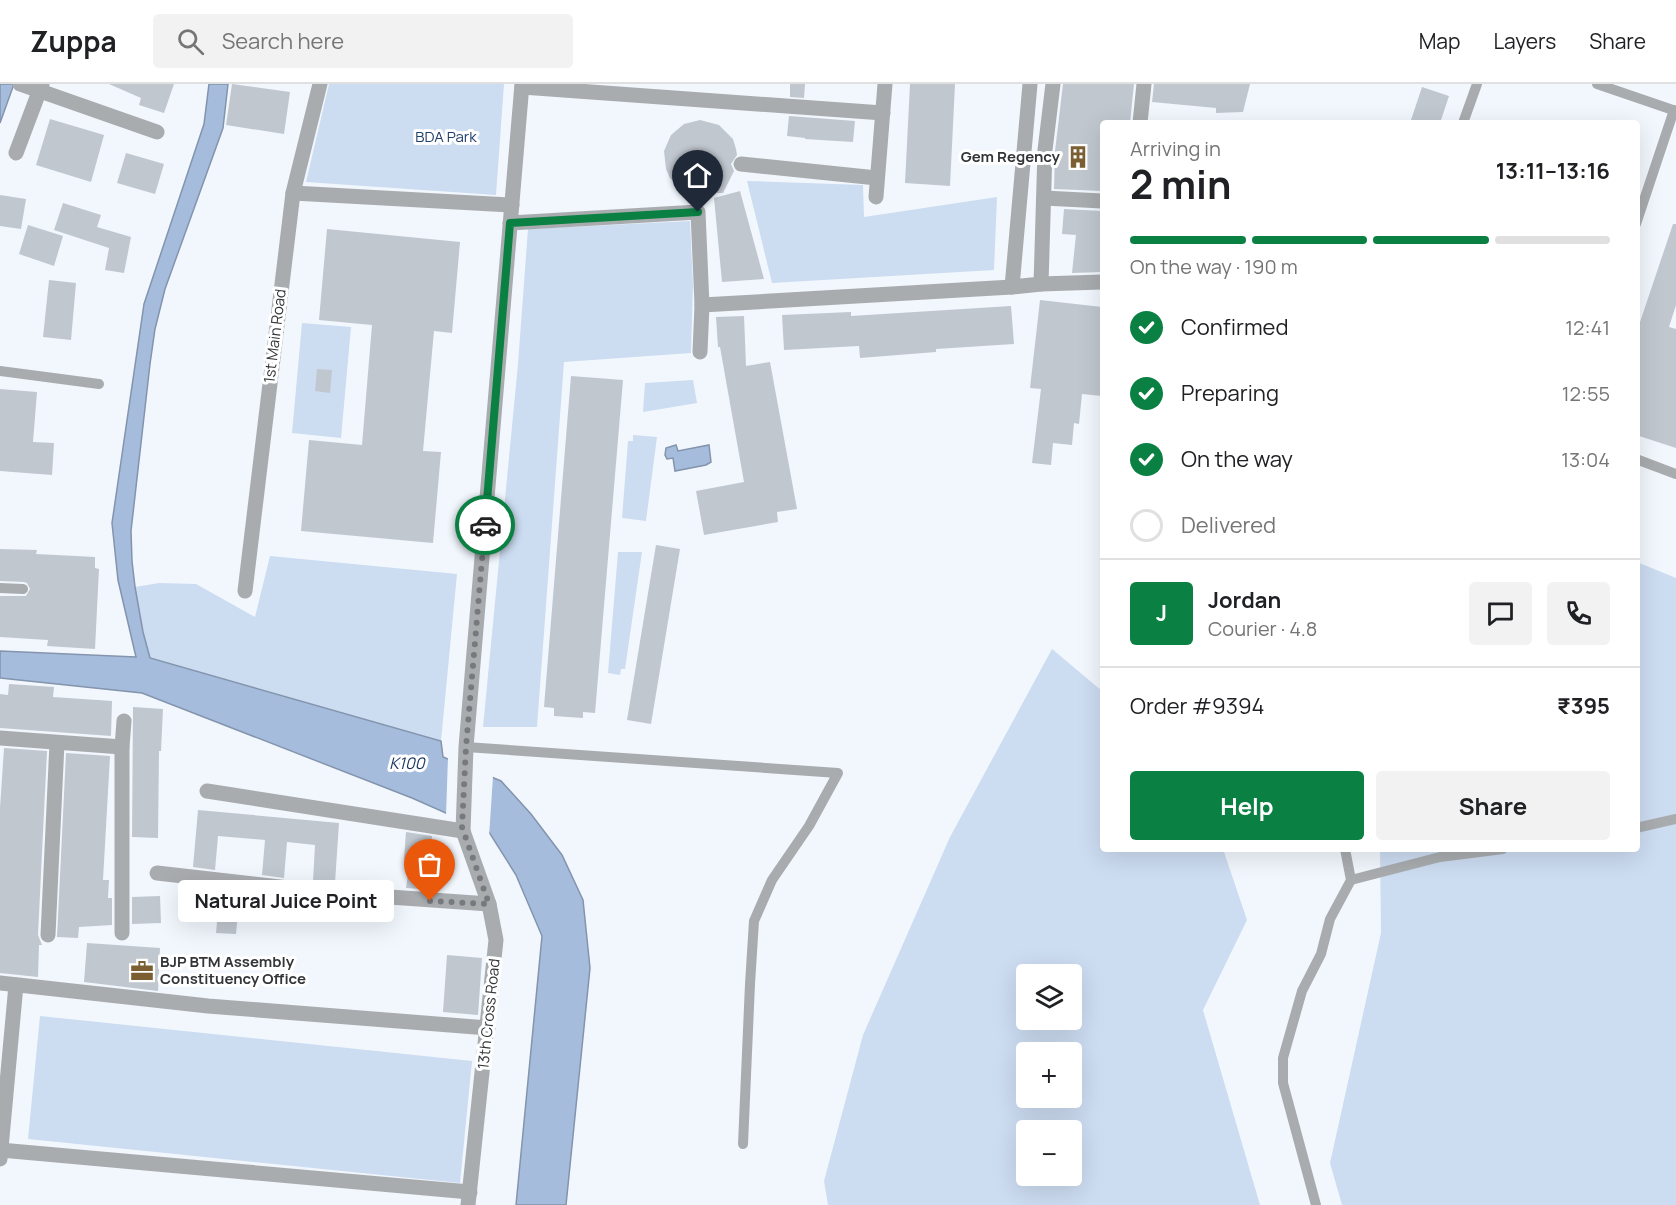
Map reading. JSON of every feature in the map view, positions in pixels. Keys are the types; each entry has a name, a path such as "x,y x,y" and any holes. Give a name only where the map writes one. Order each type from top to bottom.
{"street":[{"path":"20,84 41,87 157,132"},
{"name":"1st Main Road","path":"245,591 292,193 320,84"},
{"path":"876,197 885,84"},
{"path":"1012,287 1029,84"},
{"path":"1041,284 1045,150 1053,84"},
{"path":"1140,120 1144,84"},
{"path":"207,790 463,829 466,747 522,85 883,113"},
{"path":"16,153 41,87"},
{"path":"741,164 877,178"},
{"path":"292,193 512,205"},
{"path":"1044,198 1100,201"},
{"path":"510,223 698,212 702,305 700,352"},
{"path":"702,305 1100,282"},
{"path":"122,933 124,721"},
{"path":"0,738 122,747"},
{"path":"48,935 57,742"},
{"name":"13th Cross Road","path":"463,829 489,904 496,940 469,1198"},
{"path":"158,873 333,893 489,904"},
{"path":"0,983 208,1006 488,1029"},
{"path":"16,985 0,1153 469,1198"}],"lane":[{"path":"1464,120 1477,84"},
{"path":"1597,84 1675,110 1640,212"},
{"path":"0,371 99,384"},
{"path":"1640,460 1676,474"},
{"path":"0,588 23,589"},
{"path":"466,747 838,773 809,826 772,880 754,921 743,1144"},
{"path":"1640,827 1676,819"},
{"path":"1316,1205 1283,1083 1283,1058 1302,991 1321,954 1330,919 1351,880 1346,852"},
{"path":"1351,880 1440,857 1479,852"}],"green space":[{"name":"BDA Park","path":"329,84 504,84 496,195 306,182"},
{"path":"747,181 863,185 864,217 997,197 994,270 772,283"},
{"path":"690,221 693,285 691,353 564,362 537,727 483,727 518,364 528,229"},
{"path":"302,323 351,327 341,438 292,433"},
{"path":"693,380 697,403 643,412 645,383"},
{"path":"633,435 657,437 646,521 622,518 628,441 633,441"},
{"path":"618,552 642,552 625,669 621,669 620,675 608,673"},
{"path":"270,556 457,574 441,741 150,658 135,587 159,583 196,584 255,617"},
{"path":"1640,563 1676,578 1676,1205 1342,1205 1330,1163 1381,933 1380,852 1640,852"},
{"path":"1052,649 1100,689 1100,852 1224,852 1247,920 1203,1010 1260,1205 828,1205 824,1181 863,1035 950,837"},
{"path":"40,1016 472,1061 460,1183 28,1139"}],"water":[{"path":"0,84 14,84 0,123"},
{"name":"K100","path":"209,84 228,84 223,128 165,289 155,329 131,531 135,587 150,658 441,741 443,757 501,781 531,814 562,855 583,900 590,968 566,1205 516,1205 542,936 516,875 489,832 412,798 142,693 0,678 0,651 136,657 118,580 112,523 144,304 204,124"},
{"path":"676,445 678,451 709,445 711,462 675,471 673,458 667,459 665,455 666,448"}],"pier":[{"path":"448,757 493,776 489,837 446,816"}],"building":[{"path":"109,84 174,84 164,113 139,105 141,98"},
{"path":"232,84 290,92 284,134 226,125"},
{"path":"790,84 805,84 804,98 790,97"},
{"path":"910,84 955,84 950,186 905,183"},
{"name":"Gem Regency","path":"1063,84 1134,84 1130,120 1100,120 1100,191 1054,189 1055,151"},
{"path":"1154,84 1250,84 1243,112 1216,113 1216,108 1152,102"},
{"path":"1422,87 1449,96 1441,120 1411,120"},
{"path":"789,116 855,121 853,142 787,136"},
{"path":"50,119 104,135 91,182 36,165"},
{"path":"700,120 719,125 733,139 737,155 731,164 734,171 723,193 686,191 670,178 666,169 664,151 671,135 684,124"},
{"path":"126,153 164,164 155,194 117,183"},
{"path":"740,191 764,279 722,282 714,198"},
{"path":"0,195 26,199 21,229 0,226"},
{"path":"63,203 101,215 97,227 131,237 124,273 105,270 109,248 54,230"},
{"path":"1064,209 1100,211 1100,272 1072,273 1076,235 1062,234"},
{"path":"1673,224 1676,224 1676,305 1669,327 1676,329 1676,448 1640,436 1640,322"},
{"path":"28,225 63,236 54,266 19,254"},
{"path":"327,229 460,242 452,333 434,331 423,451 441,452 433,543 301,531 309,440 362,445 372,325 319,320"},
{"path":"49,280 76,283 71,340 43,337"},
{"path":"1040,300 1100,307 1100,396 1082,394 1079,424 1074,423 1072,445 1053,443 1051,465 1032,463 1041,389 1030,388"},
{"path":"1011,306 1014,344 936,349 936,352 860,358 859,346 784,350 782,315 851,312 851,316"},
{"path":"744,316 746,366 770,362 797,509 777,512 778,522 704,535 696,491 744,482 720,347 718,347 716,317"},
{"path":"317,369 332,370 330,393 315,391"},
{"path":"571,376 623,380 595,713 583,712 583,718 554,716 554,708 544,707"},
{"path":"0,389 37,392 33,442 54,443 52,475 0,471"},
{"path":"656,545 680,549 651,724 627,720"},
{"path":"0,549 37,550 36,554 95,557 95,568 99,569 95,649 47,646 48,640 0,637 0,596 26,596 30,589 24,582 0,581"},
{"path":"9,684 54,687 53,697 112,701 111,736 0,728 0,694 8,695"},
{"path":"133,707 163,709 161,751 159,751 158,838 132,837"},
{"path":"4,748 47,751 38,935 42,945 39,945 38,977 0,973 0,808"},
{"path":"66,753 110,756 103,880 109,880 108,898 112,898 112,925 79,927 78,938 57,937"},
{"path":"198,810 339,823 335,883 313,881 315,845 287,842 284,878 262,875 265,840 218,836 215,870 193,867"},
{"path":"406,832 432,836 430,862 439,863 436,890 406,888 410,859 404,859"},
{"path":"160,896 161,923 132,924 132,897"},
{"path":"219,900 239,902 236,934 216,933"},
{"path":"87,943 160,948 158,991 84,982"},
{"path":"447,955 482,958 478,1015 443,1012"}],"way so far":[{"path":"430,901 489,904 462,827 466,747 485,525"}],"place":[{"name":"Gem Regency","path":"1078,157"},
{"name":"Natural Juice Point","path":"430,901"},
{"name":"BJP BTM Assembly Constituency Office","path":"142,971"}],"route":[{"path":"485,525 510,223 698,212"}]}
